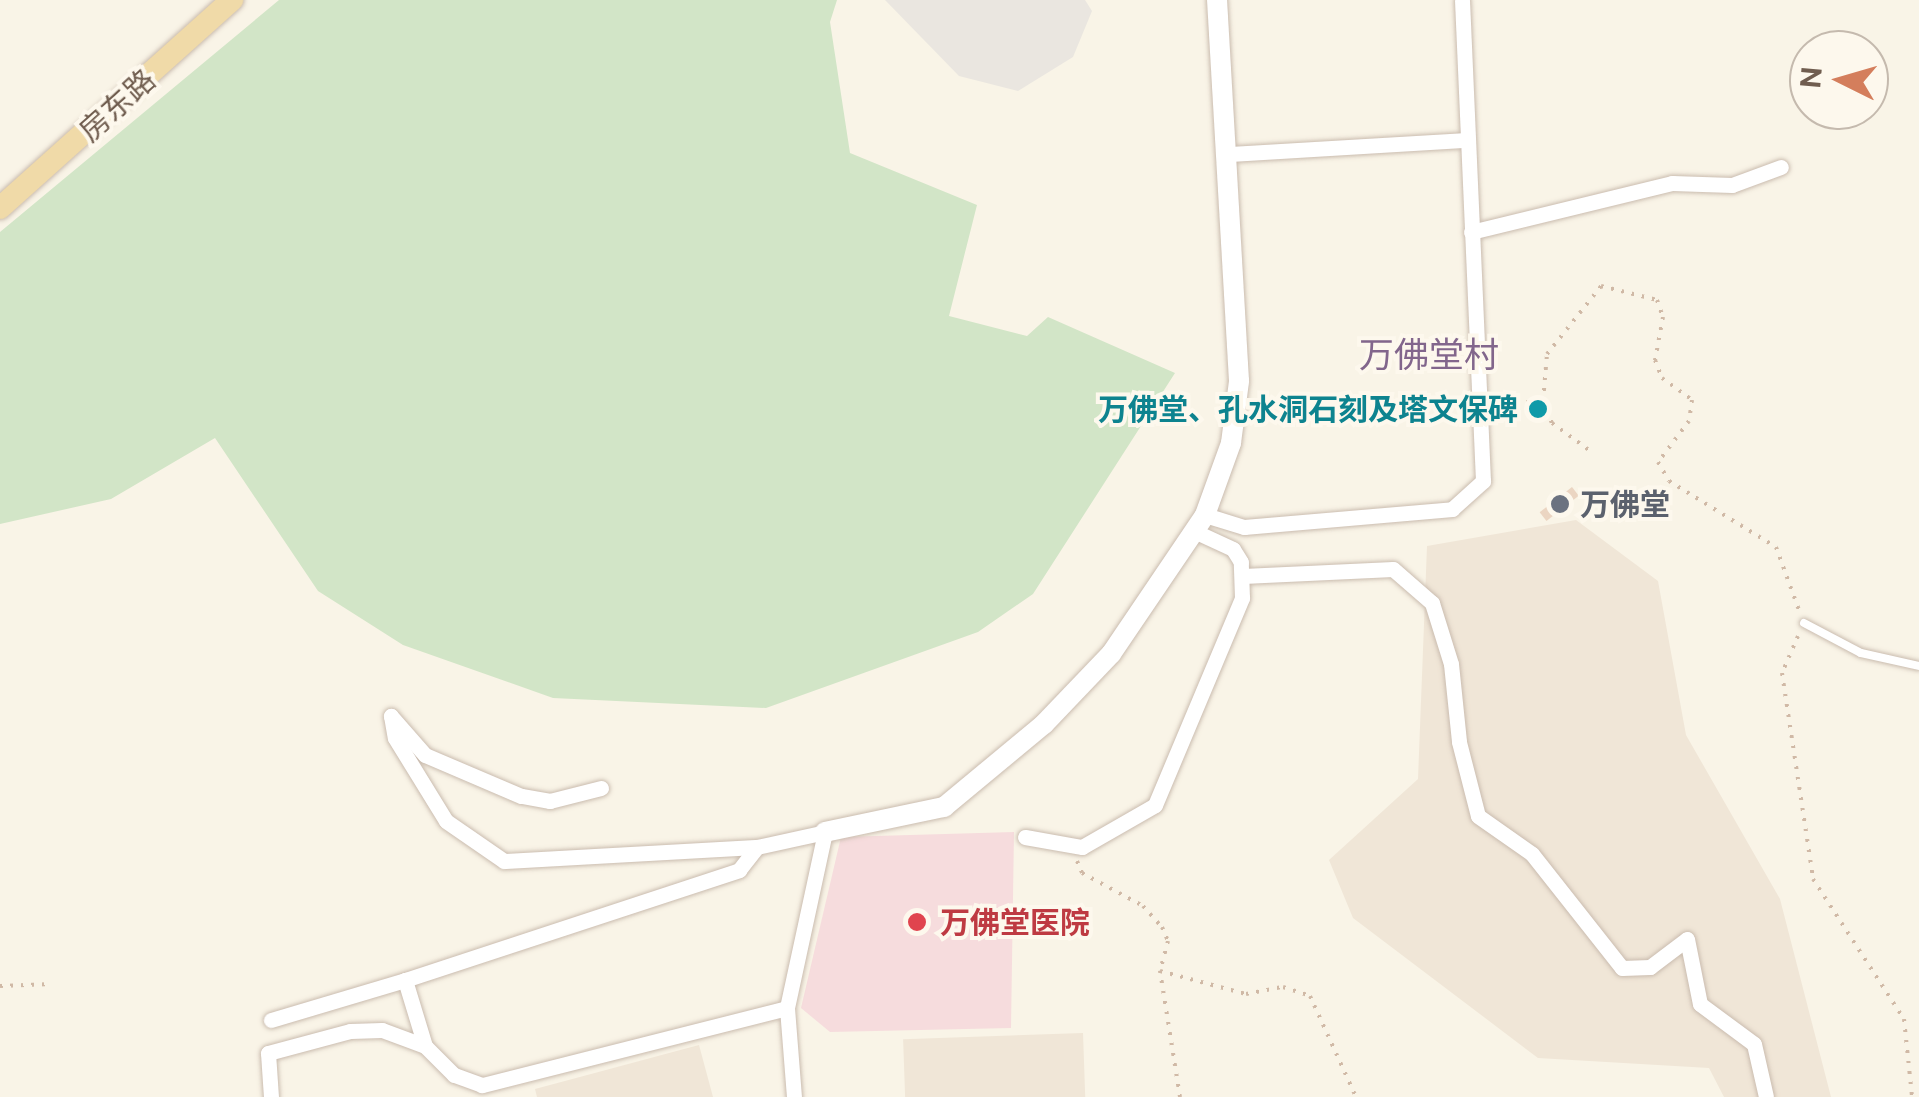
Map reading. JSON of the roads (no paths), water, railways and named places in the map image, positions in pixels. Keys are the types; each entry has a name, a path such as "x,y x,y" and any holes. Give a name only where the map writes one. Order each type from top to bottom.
{"main road":[{"name":"房东路","path":"0,208 232,0"}],"street":[{"path":"601,788 550,801 521,796 424,756 391,716 394,738 446,822 504,862 757,847 944,807 1080,690 1199,523 1232,443 1239,381 1229,154 1217,0"},
{"path":"1199,523 1244,527 1452,508 1483,481 1482,406 1464,140 1462,0"},
{"path":"1229,154 1464,140"},
{"path":"1471,232 1672,184 1732,185 1781,168"},
{"path":"1025,837 1082,847 1155,805 1236,618 1243,576 1233,549 1199,523"},
{"path":"1243,576 1393,569 1432,603 1478,816 1532,854 1622,968 1650,967 1687,940 1700,1004 1754,1044 1766,1097"},
{"path":"794,1097 788,1008 824,832"},
{"path":"272,1020 739,870 757,847"},
{"path":"405,980 425,1046"},
{"path":"271,1097 268,1053 350,1031 382,1030 425,1046 454,1075 480,1091 788,1008"}],"lane":[{"path":"1804,624 1861,653 1919,666"}],"place":[{"name":"万佛堂、孔水洞石刻及塔文保碑","path":"1538,409"},
{"name":"万佛堂","path":"1560,504"},
{"name":"万佛堂医院","path":"917,922"}],"district":[{"name":"万佛堂村","path":"1429,355"}]}
